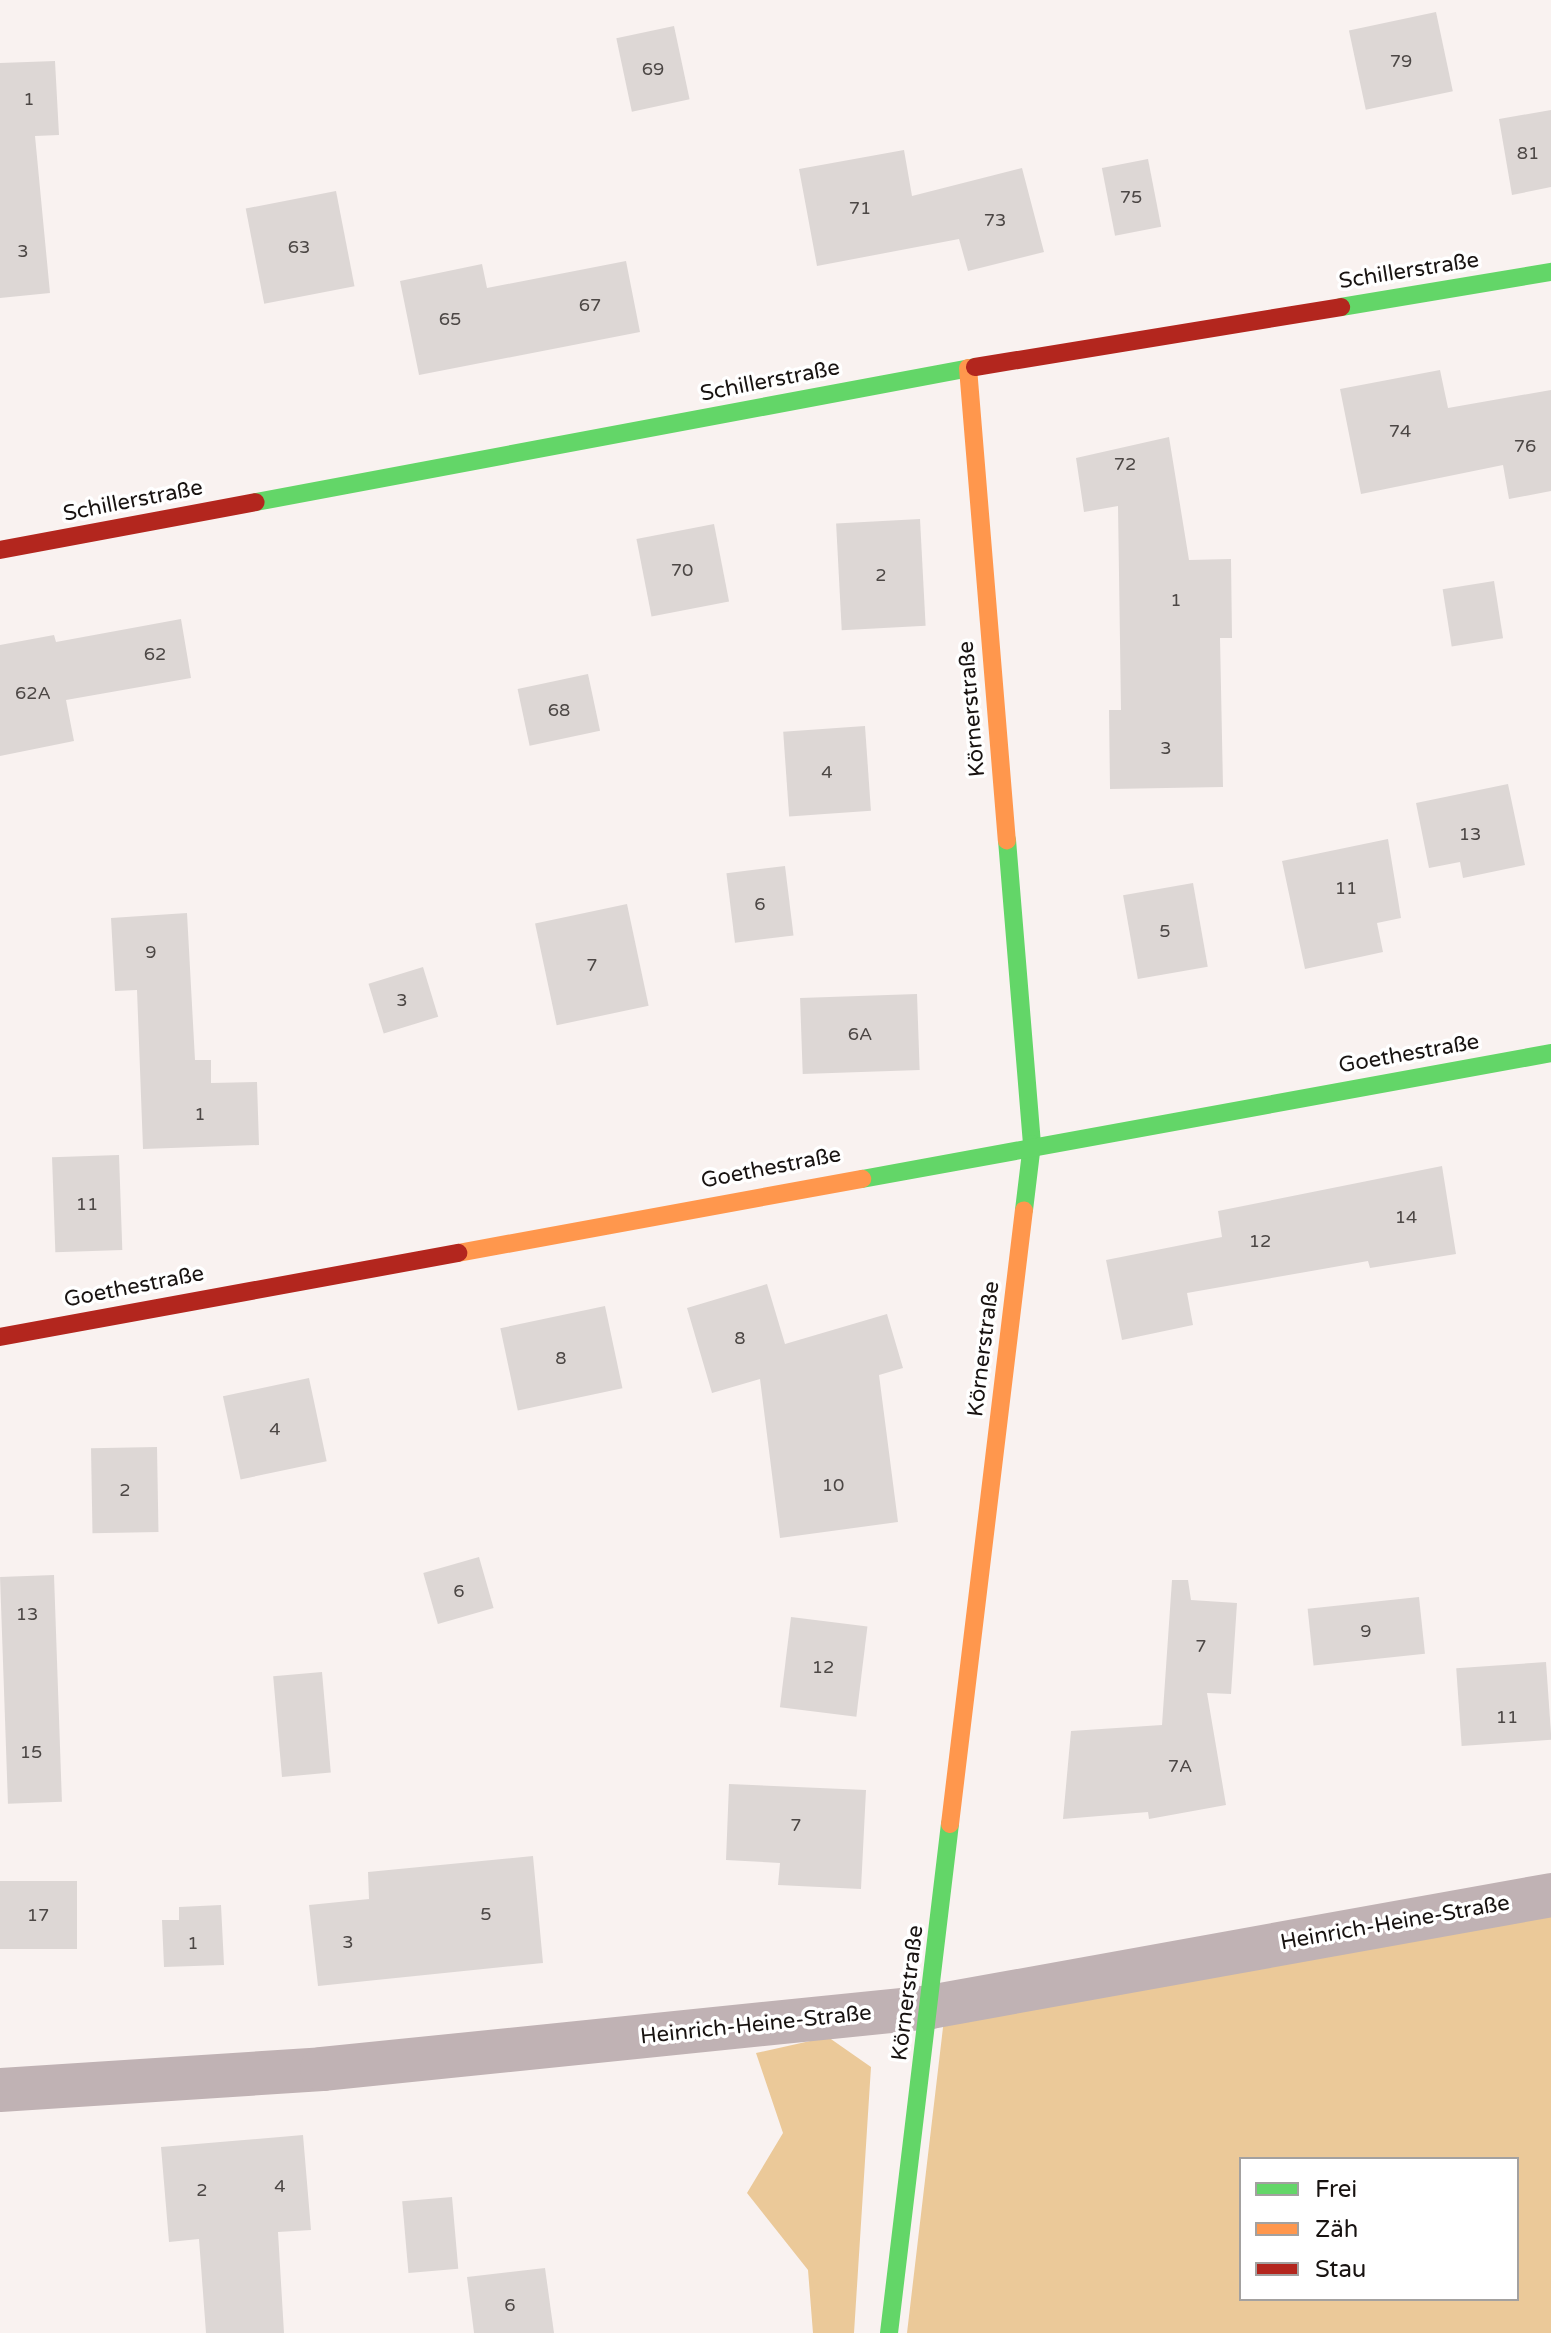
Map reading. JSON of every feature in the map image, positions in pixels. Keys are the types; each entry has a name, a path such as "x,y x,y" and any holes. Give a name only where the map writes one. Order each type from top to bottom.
{"street":[{"name":"Schillerstraße","path":"0,550 968,368 1551,272"},
{"name":"Körnerstraße","path":"889,2333 1032,1144 968,368"},
{"name":"Goethestraße","path":"0,1337 1032,1144 1551,1053"},
{"name":"Heinrich-Heine-Straße","path":"0,2090 322,2069 930,2007 1551,1895"}],"shaded area":[{"path":"1551,1905 1551,2333 907,2333 944,2019"},
{"path":"828,2037 871,2067 854,2333 813,2333 808,2270 747,2193 783,2133 756,2053"}],"building":[{"path":"1436,12 1453,91 1366,110 1349,31"},
{"path":"674,26 690,99 632,112 616,38"},
{"path":"55,61 59,135 35,136 50,293 0,298 0,63"},
{"path":"1551,110 1551,187 1512,195 1499,119"},
{"path":"904,150 912,196 1022,168 1044,252 968,271 959,239 817,266 799,169"},
{"path":"1148,159 1161,227 1115,236 1102,168"},
{"path":"336,191 355,286 264,304 246,209"},
{"path":"626,261 640,332 419,375 400,281 482,264 487,288"},
{"path":"1440,370 1448,408 1551,390 1551,491 1509,499 1503,465 1361,494 1340,389"},
{"path":"1169,437 1189,560 1231,559 1232,638 1220,638 1223,787 1110,789 1109,710 1121,710 1118,506 1084,512 1076,458"},
{"path":"920,519 926,626 842,630 836,523"},
{"path":"714,524 729,602 652,617 636,539"},
{"path":"1494,581 1503,638 1452,646 1443,589"},
{"path":"181,619 191,678 66,700 74,741 0,756 0,645 54,635 56,642"},
{"path":"588,674 600,731 530,746 518,689"},
{"path":"865,726 871,811 789,817 783,732"},
{"path":"1508,784 1525,865 1463,878 1460,862 1429,868 1416,803"},
{"path":"1388,839 1401,918 1377,923 1383,952 1305,969 1282,861"},
{"path":"785,866 794,935 735,943 726,873"},
{"path":"1193,883 1208,967 1138,979 1123,895"},
{"path":"627,904 649,1006 557,1025 535,924"},
{"path":"187,913 195,1060 211,1060 211,1083 257,1082 259,1145 143,1149 137,990 115,991 111,918"},
{"path":"423,967 438,1017 384,1033 368,984"},
{"path":"917,994 920,1070 803,1074 800,998"},
{"path":"119,1155 122,1250 55,1252 52,1157"},
{"path":"1442,1166 1456,1254 1370,1268 1368,1261 1187,1293 1193,1325 1122,1340 1106,1260 1222,1237 1218,1211"},
{"path":"767,1284 785,1344 887,1314 903,1368 879,1375 898,1522 780,1538 760,1379 712,1393 687,1308"},
{"path":"605,1306 622,1388 518,1410 500,1328"},
{"path":"309,1378 327,1461 241,1479 223,1396"},
{"path":"157,1447 158,1532 92,1533 91,1448"},
{"path":"479,1557 494,1608 438,1624 423,1573"},
{"path":"54,1575 62,1802 8,1804 0,1577"},
{"path":"1172,1580 1188,1580 1191,1600 1237,1603 1231,1694 1207,1693 1226,1805 1149,1819 1148,1812 1063,1819 1071,1731 1162,1725"},
{"path":"1419,1597 1425,1654 1314,1665 1308,1609"},
{"path":"791,1617 867,1626 856,1717 780,1707"},
{"path":"1546,1662 1551,1740 1462,1746 1456,1668"},
{"path":"322,1672 331,1773 282,1777 273,1676"},
{"path":"729,1784 866,1790 861,1889 778,1885 780,1863 726,1860"},
{"path":"533,1856 543,1963 318,1986 309,1905 369,1899 368,1872"},
{"path":"0,1881 77,1881 77,1949 0,1949"},
{"path":"221,1905 224,1965 164,1967 162,1920 179,1920 179,1907"},
{"path":"303,2135 311,2230 278,2232 284,2333 206,2333 199,2239 169,2242 161,2147"},
{"path":"452,2197 458,2269 408,2273 402,2201"},
{"path":"545,2268 554,2333 474,2333 467,2277"}],"traffic: fast":[{"path":"1341,307 1551,272"},
{"path":"256,502 975,367"},
{"path":"1007,840 1032,1144 1024,1210"},
{"path":"862,1179 1551,1053"},
{"path":"889,2333 950,1824"}],"traffic: slow":[{"path":"968,368 1007,840"},
{"path":"458,1253 862,1179"},
{"path":"950,1824 1024,1210"}],"traffic: jam":[{"path":"975,367 1341,307"},
{"path":"0,550 256,502"},
{"path":"0,1337 458,1253"}]}
